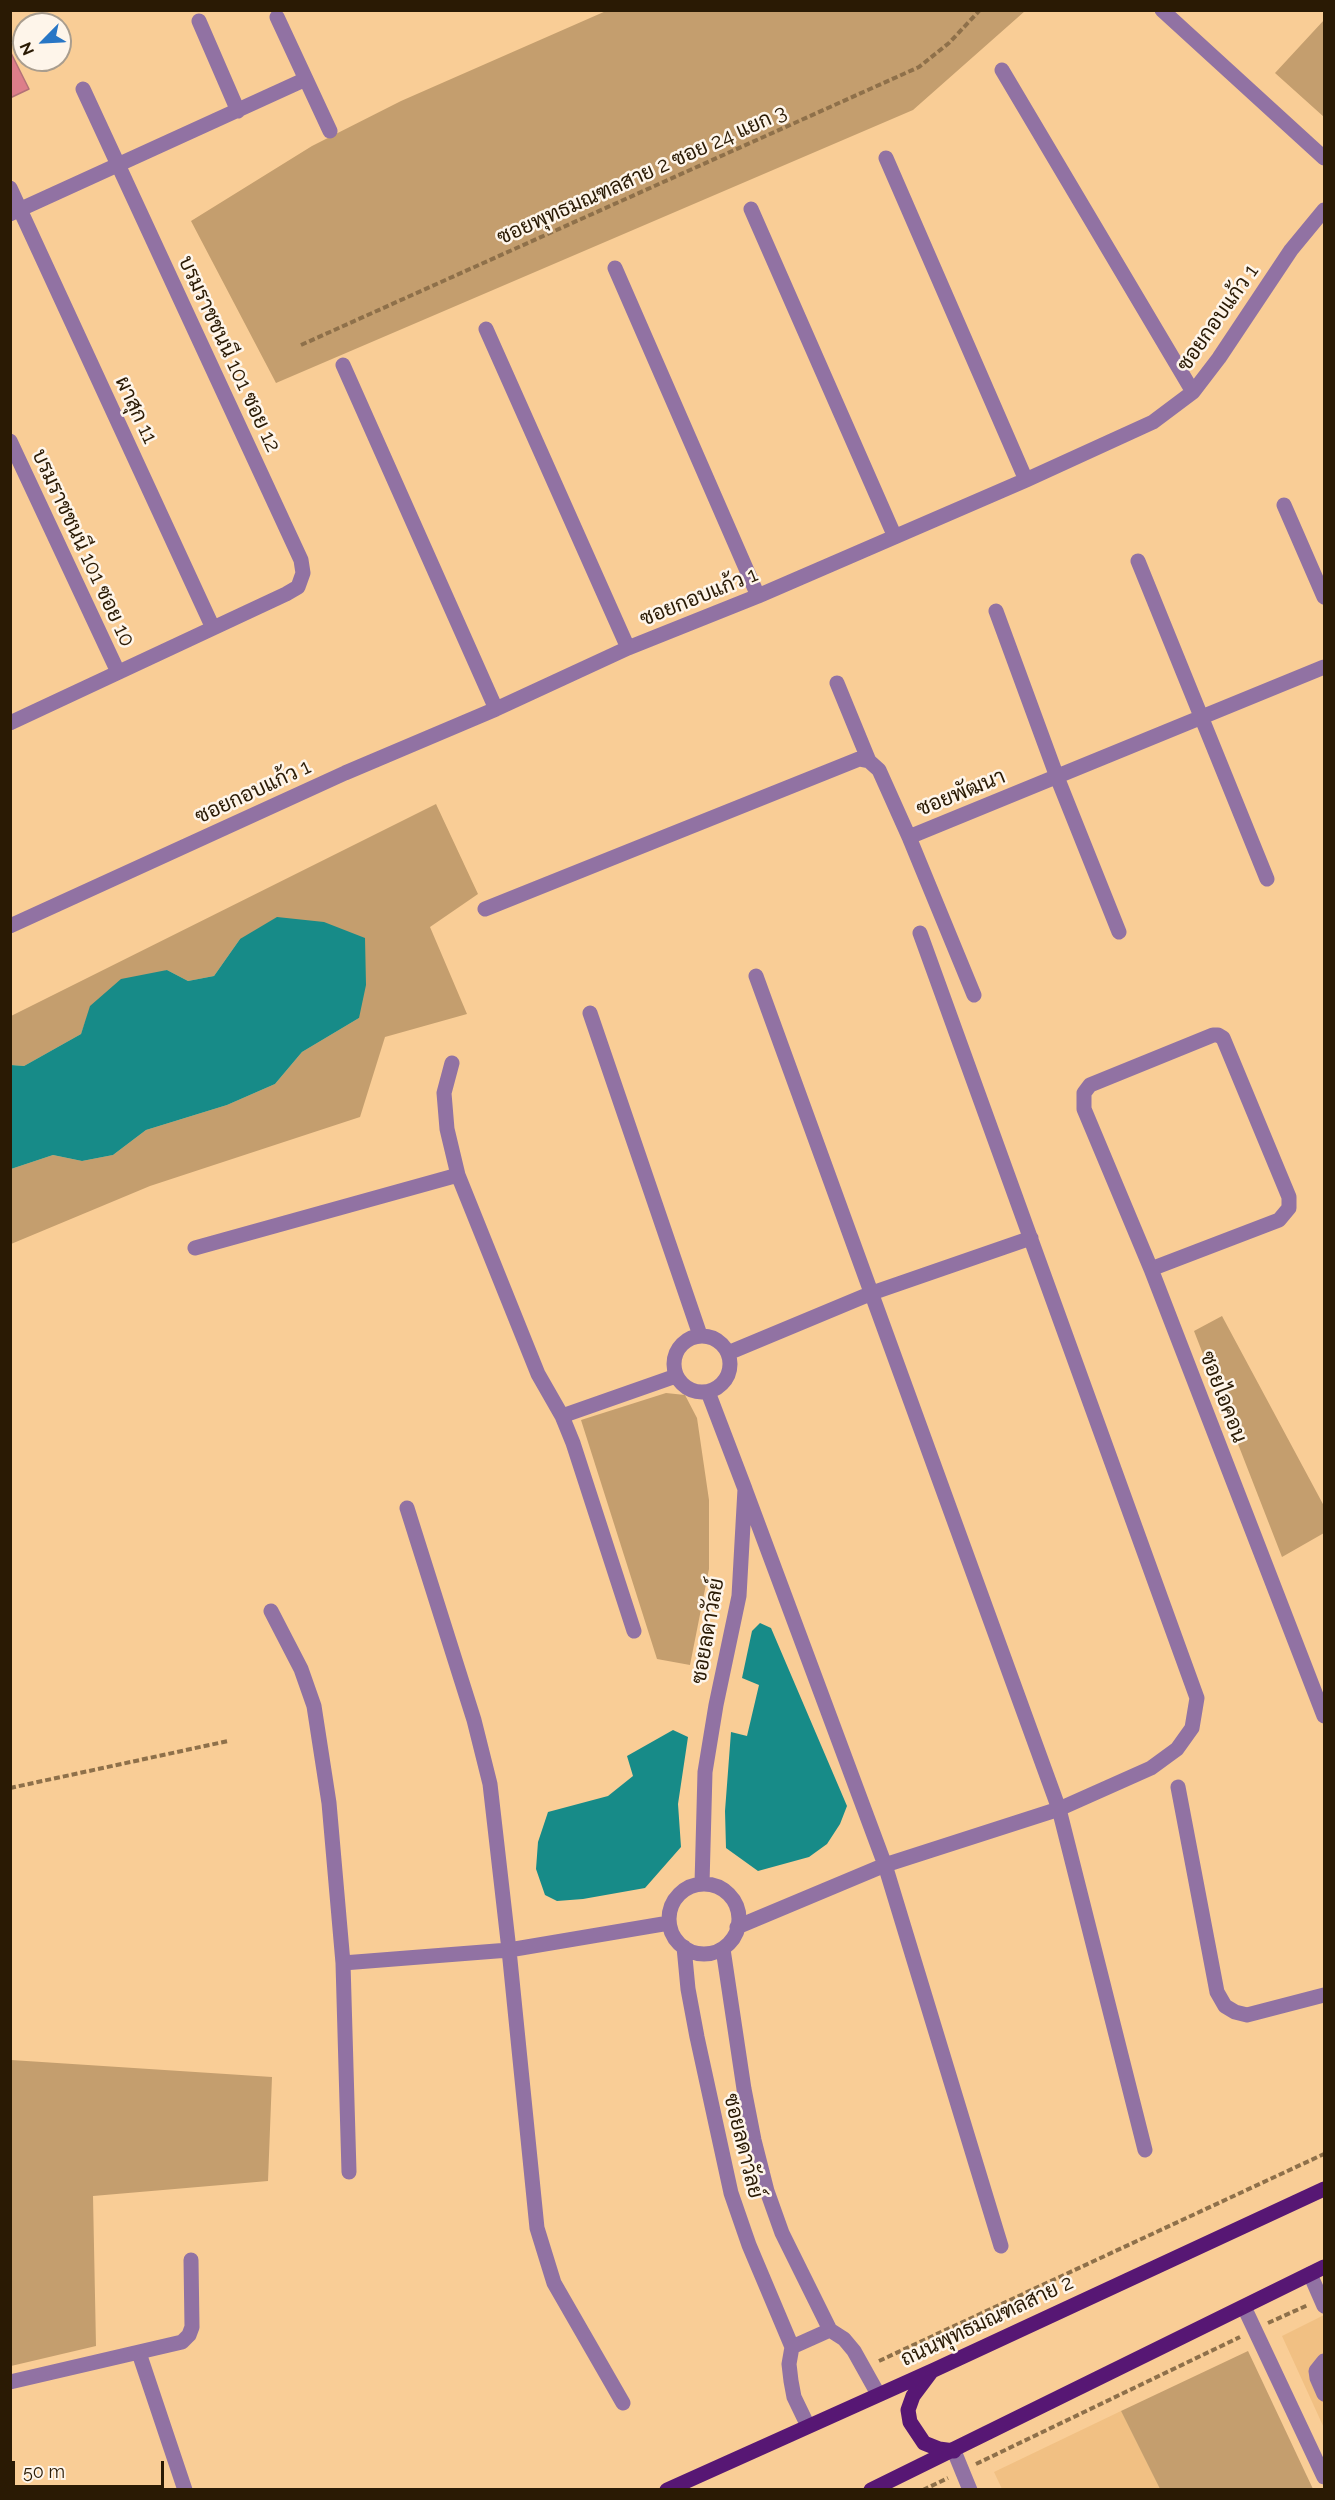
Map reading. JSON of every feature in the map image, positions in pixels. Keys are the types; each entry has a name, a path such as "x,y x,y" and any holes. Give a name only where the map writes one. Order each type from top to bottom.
{"main road":[{"name":"ถนนพุทธมณฑลสาย 2","path":"667,2490 807,2424 934,2370 1324,2189"},
{"path":"871,2490 1324,2267"},
{"path":"934,2370 913,2396 908,2410 910,2422 924,2443 939,2449 954,2451"}],"street":[{"path":"1162,10 1324,158"},
{"path":"277,17 330,131"},
{"path":"199,21 238,111"},
{"path":"1002,70 1193,392"},
{"path":"15,212 306,79"},
{"name":"บรมราชชนนี 101 ซอย 12","path":"83,89 301,560 303,573 298,587 213,628"},
{"path":"886,158 1026,480"},
{"name":"ผาสุก 11","path":"10,188 15,212 213,628"},
{"path":"751,209 895,537"},
{"name":"ซอยกอบแก้ว 1","path":"10,926 345,773 496,709 628,648 758,596 1026,480 1153,422 1193,392 1220,358 1291,250 1324,210"},
{"path":"615,268 758,596"},
{"path":"486,329 628,648"},
{"path":"343,365 496,709"},
{"name":"บรมราชชนนี 101 ซอย 10","path":"10,441 118,672"},
{"path":"1284,505 1324,597"},
{"path":"1138,561 1267,879"},
{"path":"996,611 1057,777 1119,932"},
{"path":"10,723 213,628"},
{"name":"ซอยพัฒนา","path":"837,683 869,762 879,770 909,837 1324,667"},
{"path":"485,909 859,759 869,762"},
{"path":"909,837 974,995"},
{"path":"737,1927 885,1865 1059,1809 1151,1768 1177,1749 1192,1728 1197,1698 920,933"},
{"path":"756,976 1059,1809 1145,2150"},
{"path":"590,1013 700,1335"},
{"name":"ซอยไอคอน","path":"1151,1269 1279,1220 1289,1208 1289,1197 1223,1038 1218,1035 1213,1035 1090,1085 1084,1093 1084,1109 1151,1269 1324,1716"},
{"path":"452,1064 444,1093 447,1129 458,1175 538,1374 562,1416 573,1443 634,1631"},
{"path":"195,1248 458,1175"},
{"path":"728,1353 872,1293 1030,1238"},
{"path":"700,1335 720,1342 728,1353 729,1372 724,1382 708,1392 694,1392 685,1387 676,1377 673,1367 675,1352 681,1344 700,1335"},
{"path":"562,1416 676,1377"},
{"name":"ซอยลดาวัลย์","path":"702,1884 705,1772 716,1705 739,1596 745,1489 708,1392"},
{"path":"745,1489 885,1865 1001,2246"},
{"path":"407,1508 474,1720 490,1784 537,2228 554,2283 623,2403"},
{"path":"270,1611 301,1669 314,1706 329,1803 343,1963 349,2172"},
{"path":"1178,1787 1217,1992 1225,2006 1235,2012 1247,2014 1324,1995"},
{"path":"343,1963 509,1950 669,1923 671,1908 677,1896 688,1887 702,1884 716,1885 727,1892 736,1903 738,1929 733,1941 723,1949 710,1954 696,1953 684,1947"},
{"name":"ซอยลดาวัลย์","path":"669,1923 674,1937 684,1947 688,1989 697,2037 731,2193 749,2245 792,2347 789,2364 791,2380 795,2397 807,2424"},
{"name":"ซอยลดาวัลย์","path":"723,1949 746,2099 767,2191 782,2233 830,2330 844,2339 865,2368 878,2394"},
{"path":"10,2382 174,2346 182,2342 189,2335 192,2327 191,2260"},
{"path":"1310,2274 1323,2302"},
{"path":"1244,2307 1324,2476"},
{"path":"792,2347 830,2330"},
{"path":"139,2353 185,2490"},
{"path":"1324,2361 1316,2371 1324,2394"},
{"path":"954,2451 970,2490"}],"path":[{"name":"ซอยพุทธมณฑลสาย 2 ซอย 24 แยก 3","path":"301,345 919,68 949,43 980,10"},
{"path":"10,1788 228,1741"},
{"path":"865,2368 1324,2154"},
{"path":"923,2490 1255,2330 1323,2302"}],"shaded area":[{"path":"606,11 1025,11 913,110 276,383 191,221 312,146 401,101"},
{"path":"1324,20 1324,117 1275,73"},
{"path":"436,804 478,894 430,927 467,1014 385,1037 360,1117 150,1186 11,1244 11,1169 53,1155 82,1161 113,1155 146,1130 227,1105 275,1084 302,1052 359,1018 240,939 214,976 188,981 167,970 91,1006 81,1034 24,1066 11,1065 11,1016"},
{"path":"1222,1316 1324,1506 1324,1533 1282,1557 1194,1331"},
{"path":"666,1393 685,1395 697,1418 709,1500 709,1569 690,1665 657,1659 581,1420"},
{"path":"11,2060 272,2077 268,2181 93,2196 96,2346 11,2366"},
{"path":"1324,2315 1324,2428 1282,2336"},
{"path":"1248,2351 1313,2489 1160,2489 1121,2411"},
{"path":"1121,2411 1160,2489 1002,2489 994,2472"}],"water":[{"path":"277,917 324,922 365,938 366,985 359,1018 302,1052 275,1084 227,1105 146,1130 113,1155 82,1161 53,1155 11,1169 11,1065 24,1066 81,1034 90,1006 121,979 167,970 188,981 214,976 240,939"},
{"path":"760,1623 771,1628 847,1806 840,1824 827,1844 809,1857 758,1871 726,1848 725,1811 731,1732 747,1736 759,1685 742,1678 752,1631"},
{"path":"673,1730 688,1737 678,1804 681,1847 645,1888 583,1899 557,1901 545,1895 536,1869 538,1842 548,1812 608,1796 633,1776 627,1756"}],"building":[{"path":"10,51 12,72 20,72 29,89 10,98"}]}
